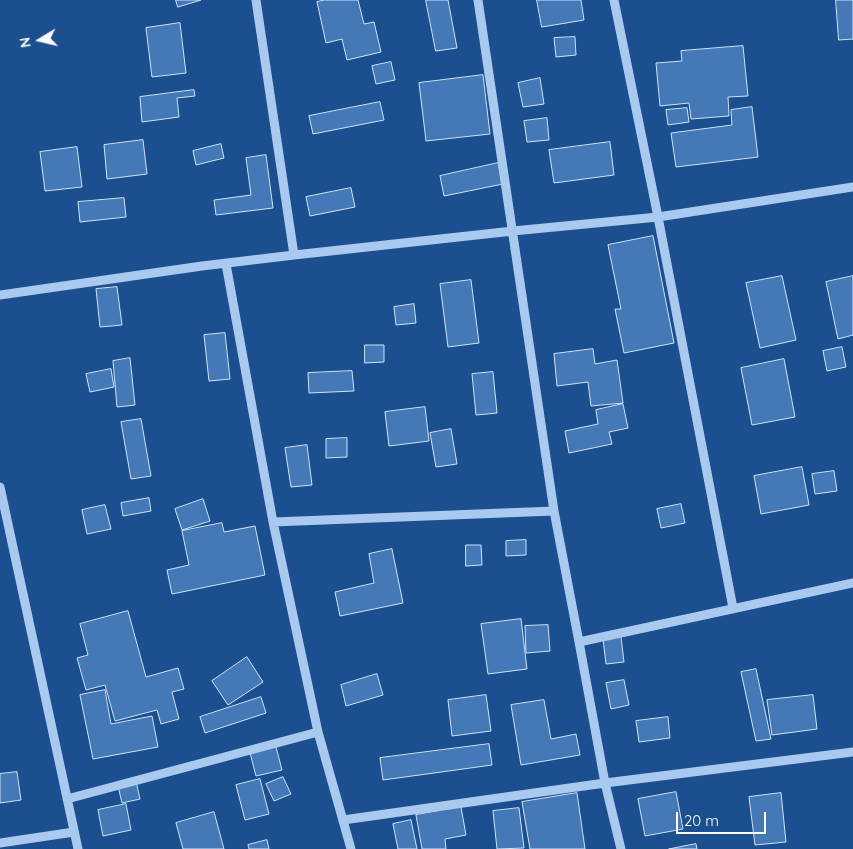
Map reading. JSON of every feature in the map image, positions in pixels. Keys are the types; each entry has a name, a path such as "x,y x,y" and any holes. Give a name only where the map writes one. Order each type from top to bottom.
{"street":[{"path":"256,0 294,255"},
{"path":"478,0 554,511 605,783 621,849"},
{"path":"614,0 733,608"},
{"path":"0,295 294,255 658,217 853,188"},
{"path":"226,264 274,522 318,732 351,849"},
{"path":"0,487 78,849"},
{"path":"274,522 554,511"},
{"path":"579,642 853,583"},
{"path":"67,799 318,732"},
{"path":"343,820 605,783 853,752"},
{"path":"0,843 74,832"}],"building":[{"path":"176,0 201,0 178,7"},
{"path":"325,0 358,0 364,24 374,22 381,52 347,60 342,39 326,43 317,2"},
{"path":"426,0 448,0 457,48 436,51"},
{"path":"537,0 581,0 584,20 542,27"},
{"path":"836,0 853,0 853,39 839,40"},
{"path":"180,23 186,73 152,77 146,28"},
{"path":"575,37 576,55 556,57 554,38"},
{"path":"743,46 748,96 728,97 729,116 691,119 689,103 660,106 656,63 682,61 681,51"},
{"path":"391,62 395,80 376,84 372,66"},
{"path":"483,75 490,134 426,141 419,83"},
{"path":"540,78 544,104 523,107 518,83"},
{"path":"194,90 195,96 177,98 179,117 142,122 140,97"},
{"path":"380,102 384,120 313,134 309,116"},
{"path":"752,107 758,157 676,167 671,133 732,125 731,110"},
{"path":"687,108 689,122 668,125 666,110"},
{"path":"547,118 549,140 527,142 524,121"},
{"path":"143,140 147,174 107,179 104,145"},
{"path":"610,142 614,175 554,183 549,150"},
{"path":"221,144 224,158 196,165 193,151"},
{"path":"77,147 82,187 45,191 40,152"},
{"path":"266,155 273,208 216,215 214,200 251,195 246,158"},
{"path":"498,163 503,184 444,196 440,176"},
{"path":"351,188 355,207 310,216 306,197"},
{"path":"124,198 126,217 80,222 78,202"},
{"path":"653,236 674,343 624,353 615,309 621,309 608,245"},
{"path":"782,276 796,340 760,348 746,283"},
{"path":"853,276 853,335 838,339 826,282"},
{"path":"471,280 479,343 448,347 440,284"},
{"path":"117,287 122,325 100,327 96,289"},
{"path":"414,304 416,323 396,325 394,307"},
{"path":"225,333 230,379 209,381 204,335"},
{"path":"365,345 384,345 384,362 365,363"},
{"path":"842,347 846,367 827,371 823,351"},
{"path":"593,349 595,364 617,360 623,403 591,406 588,382 557,386 554,354"},
{"path":"130,358 135,405 117,407 113,361"},
{"path":"784,359 795,417 752,425 741,368"},
{"path":"111,369 114,387 90,392 86,374"},
{"path":"352,371 354,391 309,393 308,373"},
{"path":"493,372 497,413 476,415 472,374"},
{"path":"623,404 628,428 609,432 612,444 569,453 565,431 598,424 596,410"},
{"path":"425,407 429,441 389,446 385,412"},
{"path":"141,419 151,476 131,479 121,422"},
{"path":"451,429 457,464 436,467 430,433"},
{"path":"347,438 347,457 326,458 326,439"},
{"path":"307,445 312,485 291,487 285,448"},
{"path":"802,467 809,505 761,514 754,476"},
{"path":"834,471 837,491 815,494 812,474"},
{"path":"149,498 151,511 123,516 121,503"},
{"path":"203,499 210,521 182,530 175,509"},
{"path":"681,504 685,523 661,528 657,509"},
{"path":"105,505 111,529 87,534 82,510"},
{"path":"222,523 224,532 255,526 265,575 172,594 167,570 189,565 182,531"},
{"path":"526,540 526,555 506,556 506,541"},
{"path":"466,545 481,545 482,565 466,566"},
{"path":"392,549 403,603 340,616 335,592 374,583 369,554"},
{"path":"128,611 146,677 178,668 184,689 172,692 179,719 161,724 157,710 115,721 105,685 86,690 77,658 88,655 80,624"},
{"path":"521,619 527,669 488,674 481,624"},
{"path":"548,625 550,651 526,653 525,626"},
{"path":"621,637 624,662 606,664 603,639"},
{"path":"247,657 263,682 228,705 212,681"},
{"path":"756,669 771,739 756,741 741,672"},
{"path":"377,674 383,695 346,706 341,685"},
{"path":"624,680 629,705 611,709 606,683"},
{"path":"105,690 111,724 152,716 158,747 93,759 80,695"},
{"path":"486,695 491,731 452,736 448,700"},
{"path":"813,695 817,729 772,735 767,700"},
{"path":"261,697 266,713 205,733 200,717"},
{"path":"544,700 551,739 576,734 580,755 521,765 511,705"},
{"path":"668,717 670,738 639,742 636,721"},
{"path":"275,743 282,770 256,776 249,749"},
{"path":"489,744 492,765 383,780 380,758"},
{"path":"17,772 21,800 0,803 0,774"},
{"path":"283,777 291,794 274,801 266,784"},
{"path":"260,779 269,814 245,820 236,785"},
{"path":"136,781 140,799 122,803 118,786"},
{"path":"676,792 683,829 645,836 638,799"},
{"path":"577,793 585,849 530,849 522,802"},
{"path":"781,793 786,842 755,845 749,797"},
{"path":"126,804 131,830 103,836 98,810"},
{"path":"461,807 466,835 445,839 446,849 422,849 416,815"},
{"path":"519,808 524,848 497,849 493,811"},
{"path":"214,812 224,849 183,849 176,823"},
{"path":"411,820 417,849 398,849 393,824"},
{"path":"267,840 269,849 249,849 248,845"},
{"path":"696,844 697,849 669,849"}]}
